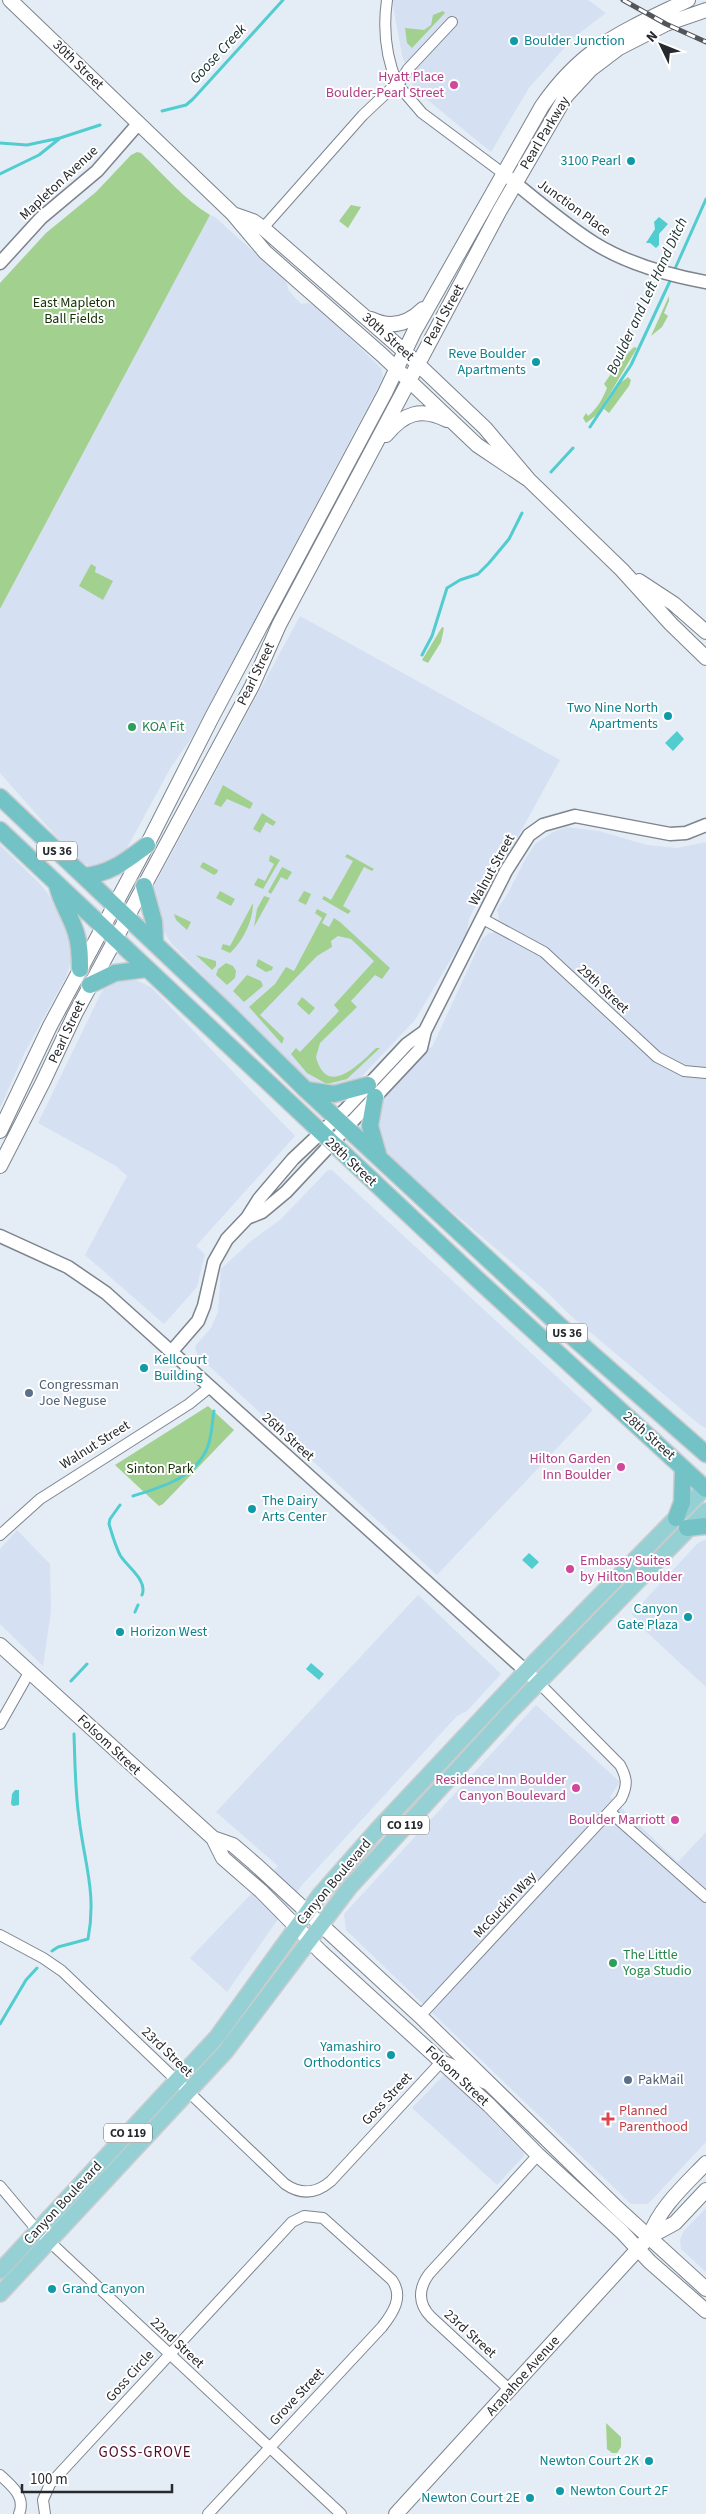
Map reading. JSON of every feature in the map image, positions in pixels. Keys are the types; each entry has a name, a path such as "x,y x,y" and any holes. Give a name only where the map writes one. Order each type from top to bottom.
{"highway":[{"name":"28th Street","path":"0,797 154,942 306,1090 565,1331 703,1450"},
{"name":"28th Street","path":"0,830 326,1138 706,1488"},
{"path":"84,876 95,875 114,869 147,845"},
{"path":"57,885 61,902 76,932 80,969"},
{"path":"144,886 154,922 154,942"},
{"path":"90,985 115,973 146,969"},
{"path":"306,1090 334,1094 371,1091 370,1126 372,1140 380,1158"},
{"name":"CO 119","path":"681,1523 684,1468"},
{"path":"681,1523 706,1526"}],"main road":[{"name":"30th Street","path":"10,0 81,66 138,124 232,214 265,252 409,380 477,445 529,480"},
{"name":"Pearl Parkway","path":"504,174 542,106 572,69 620,32 688,0"},
{"name":"Pearl Parkway","path":"516,183 558,107 590,70 635,38 666,24 706,10"},
{"name":"Pearl Street","path":"0,1132 27,1073 80,969 147,845 404,351 504,174"},
{"name":"Pearl Street","path":"1,1163 90,985 252,686 279,625 417,364 516,183"},
{"name":"30th Street","path":"232,214 254,221 263,228 404,351 485,428 529,480 622,570 670,624 706,658"},
{"path":"364,315 385,324 401,324 415,317 431,301"},
{"path":"367,460 393,426 409,414 429,413 458,426"},
{"name":"30th Street","path":"622,570 674,604 706,632"},
{"path":"1,1163 11,1129 30,1083 31,1079 27,1073"},
{"name":"Canyon Boulevard","path":"0,2271 43,2235 190,2092 226,2051 321,1924 362,1873 498,1724 539,1683 681,1523 706,1488"},
{"name":"Canyon Boulevard","path":"0,2294 43,2235 177,2080 217,2037 297,1926 377,1830 526,1672 681,1523 706,1511"},
{"name":"Folsom Street","path":"2,1645 100,1737 213,1838 233,1846 308,1912 420,2016 649,2237 706,2289"},
{"name":"Folsom Street","path":"213,1838 223,1858 255,1885 310,1939 442,2061 538,2155 706,2311"},
{"name":"Arapahoe Avenue","path":"649,2237 655,2220 662,2210 706,2163"},
{"name":"Arapahoe Avenue","path":"396,2514 649,2237 675,2223 706,2190"}],"street":[{"name":"Junction Place","path":"387,0 384,20 386,43 392,72 398,84 422,114 593,242 662,273 706,282"},
{"path":"263,228 363,115 398,84 408,69 452,22"},
{"name":"Mapleton Avenue","path":"0,263 41,218 97,171 138,124"},
{"name":"Walnut Street","path":"172,1351 198,1321 204,1306 210,1273 220,1250 247,1218 262,1212 275,1202 326,1138 371,1091 407,1044 425,1031 520,846 529,835 543,825 562,818 579,816 649,832 670,834 686,832 706,825"},
{"name":"29th Street","path":"483,920 544,952 657,1058 684,1071 706,1073"},
{"name":"26th Street","path":"0,1236 84,1277 172,1351 539,1683"},
{"name":"Walnut Street","path":"0,1535 40,1499 189,1404 210,1387"},
{"path":"0,1724 30,1671"},
{"name":"McGuckin Way","path":"420,2016 610,1812 627,1789 627,1777 620,1765 539,1683"},
{"path":"610,1812 706,1897"},
{"name":"23rd Street","path":"0,1935 43,1958 62,1971 285,2184 293,2189 310,2192"},
{"path":"442,2061 455,2063 477,2082 491,2085"},
{"name":"Goss Street","path":"310,2192 319,2189 331,2181 442,2061"},
{"name":"23rd Street","path":"510,2390 431,2318 424,2310 420,2294 424,2282 430,2274 538,2155"},
{"name":"22nd Street","path":"0,2186 43,2235 341,2514"},
{"name":"Grove Street","path":"208,2514 382,2326 395,2308 397,2294 395,2283 385,2271 326,2219 315,2215"},
{"name":"Goss Circle","path":"44,2510 45,2491 50,2484 169,2353 292,2222 304,2216 315,2215"},
{"path":"0,2475 14,2488 21,2501 20,2510"}],"shaded area":[{"path":"392,0 588,0 606,13 573,38 529,88 491,152 414,89 402,55"},
{"path":"210,215 215,217 286,281 289,291 301,304 308,303 315,306 329,318 381,368 383,378 193,736 171,767 126,850 119,859 92,867 78,861 0,773 0,609"},
{"path":"300,616 560,760 482,902 476,905 469,919 467,932 415,1020 362,1076 339,1089 311,1083 305,1079 171,943 157,921 152,896 154,886"},
{"path":"566,827 599,831 647,845 677,848 706,842 706,1428 700,1425 570,1315 546,1291 384,1154 375,1137 380,1102 425,1050 432,1047 482,939 489,933 493,933 499,918 497,910 526,858 535,844 553,832"},
{"path":"0,845 39,883 58,906 71,931 73,955 66,977 24,1054 0,1108"},
{"path":"129,977 151,987 295,1136 196,1246 205,1254 197,1287 164,1324 85,1255 127,1176 116,1166 38,1123 102,991 108,984"},
{"path":"328,1170 332,1170 593,1410 437,1575 197,1355 195,1346 211,1328 218,1312 221,1269 251,1241 281,1219"},
{"path":"17,1530 50,1564 51,1611 43,1666 0,1624 0,1549"},
{"path":"706,1539 706,1687 638,1624 632,1614 698,1543"},
{"path":"418,1595 501,1674 467,1711 457,1716 302,1885 227,1992 190,1958 278,1866 216,1812"},
{"path":"536,1705 620,1782 610,1797 678,1862 706,1832 706,2142 648,2204 631,2204 346,1930 344,1914"},
{"path":"444,2075 523,2149 524,2156 497,2185 412,2108"},
{"path":"706,2208 706,2272 681,2249 680,2240 683,2232"}],"green space":[{"path":"443,11 445,13 412,48 407,43 405,28 424,30 431,25 433,15"},
{"name":"East Mapleton Ball Fields","path":"137,152 141,153 191,202 210,215 0,609 0,283 46,233 96,192 131,155"},
{"path":"351,205 361,207 348,228 339,221"},
{"path":"669,296 664,313 668,316 662,327 651,336"},
{"path":"634,347 637,348 598,414 586,423 583,418 586,413 588,416 604,396 607,388 604,384 619,362"},
{"path":"628,377 631,380 629,386 609,413 604,409 619,384"},
{"path":"91,564 96,567 95,572 113,581 103,600 79,586"},
{"path":"442,627 444,628 441,642 428,663 422,660"},
{"path":"223,785 253,803 250,809 227,799 221,807 214,804"},
{"path":"262,813 276,822 273,826 266,822 260,833 253,829"},
{"path":"347,854 374,869 372,871 364,867 343,906 351,911 348,914 322,899 324,896 331,900 353,861 345,857"},
{"path":"270,855 280,860 263,889 254,885 258,878 265,881 274,864 269,861"},
{"path":"203,862 218,870 217,873 214,875 200,867"},
{"path":"282,867 292,872 287,880 281,877 271,894 268,892"},
{"path":"220,891 235,899 231,906 216,898"},
{"path":"304,891 311,894 306,905 298,901"},
{"path":"264,896 270,898 254,927 257,909"},
{"path":"253,903 249,924 239,943 230,953 221,949 223,944 230,946"},
{"path":"317,909 327,914 322,923 329,927 334,918 390,968 382,979 375,975 351,1001 357,1007 320,1043 316,1057 321,1069 328,1075 336,1077 353,1069 376,1048 380,1048 347,1079 327,1084 307,1073 291,1054 296,1048 300,1052 339,1011 334,1005 374,961 351,939 338,936 331,941 332,947 317,956 260,1015 284,1038 282,1044 249,1007 275,984 286,967 294,971 322,918 315,913"},
{"path":"174,914 191,922 187,930 176,920"},
{"path":"196,955 216,961 216,966 212,970"},
{"path":"258,959 273,967 272,970 266,972 256,966"},
{"path":"226,963 233,966 236,971 235,978 227,985 216,975 218,969"},
{"path":"247,975 261,981 263,986 244,1002 233,991"},
{"path":"302,997 315,1008 309,1015 297,1004"},
{"name":"Sinton Park","path":"208,1406 234,1430 159,1506 115,1465"},
{"path":"606,2423 621,2437 621,2447 617,2453 612,2453 607,2449"}],"water":[{"path":"659,217 668,224 659,234 659,245 656,248 650,243 646,243 655,229 654,222"},
{"path":"677,731 684,739 673,751 665,743"},
{"path":"529,1553 539,1562 532,1569 522,1560"},
{"path":"311,1663 324,1674 319,1680 306,1669"},
{"path":"15,1790 19,1790 19,1805 13,1806 11,1804 12,1794"}],"waterway":[{"name":"Goose Creek","path":"162,111 186,105 193,99 283,0"},
{"name":"Goose Creek","path":"0,143 27,145 60,138 100,125"},
{"name":"Goose Creek","path":"0,174 39,155 59,139"},
{"name":"Boulder and Left Hand Ditch","path":"674,271 706,199"},
{"name":"Boulder and Left Hand Ditch","path":"590,427 631,365 671,279"},
{"name":"Boulder and Left Hand Ditch","path":"551,472 573,448"},
{"name":"Boulder and Left Hand Ditch","path":"422,655 432,636 447,588 460,580 478,574 509,539 522,513"},
{"name":"Boulder and Left Hand Ditch","path":"133,1496 177,1480 195,1466 203,1457 208,1446 214,1411"},
{"name":"Boulder and Left Hand Ditch","path":"120,1505 110,1519 109,1524 120,1555 140,1579 143,1589 142,1595"},
{"name":"Boulder and Left Hand Ditch","path":"135,1612 138,1605"},
{"name":"Boulder and Left Hand Ditch","path":"71,1681 87,1664"},
{"name":"Boulder and Left Hand Ditch","path":"52,1951 58,1947 88,1939 90,1922 89,1878 77,1797 74,1734"},
{"path":"0,2024 26,1980 37,1968"}],"railway":[{"path":"623,0 666,24 706,42"}],"place":[{"name":"Boulder Junction","path":"514,41"},
{"name":"Hyatt Place Boulder-Pearl Street","path":"454,85"},
{"name":"3100 Pearl","path":"631,161"},
{"name":"Reve Boulder Apartments","path":"536,362"},
{"name":"Two Nine North Apartments","path":"668,716"},
{"name":"KOA Fit","path":"132,727"},
{"name":"Kellcourt Building","path":"144,1368"},
{"name":"Congressman Joe Neguse","path":"29,1393"},
{"name":"Hilton Garden Inn Boulder","path":"621,1467"},
{"name":"The Dairy Arts Center","path":"252,1509"},
{"name":"Embassy Suites by Hilton Boulder","path":"570,1569"},
{"name":"Canyon Gate Plaza","path":"688,1617"},
{"name":"Horizon West","path":"120,1632"},
{"name":"Residence Inn Boulder Canyon Boulevard","path":"576,1788"},
{"name":"Boulder Marriott","path":"675,1820"},
{"name":"The Little Yoga Studio","path":"613,1963"},
{"name":"Yamashiro Orthodontics","path":"391,2055"},
{"name":"PakMail","path":"628,2080"},
{"name":"Planned Parenthood","path":"608,2119"},
{"name":"Grand Canyon","path":"52,2289"},
{"name":"Newton Court 2K","path":"649,2461"},
{"name":"Newton Court 2F","path":"560,2491"},
{"name":"Newton Court 2E","path":"530,2498"}],"district":[{"name":"GOSS-GROVE","path":"145,2452"}]}
